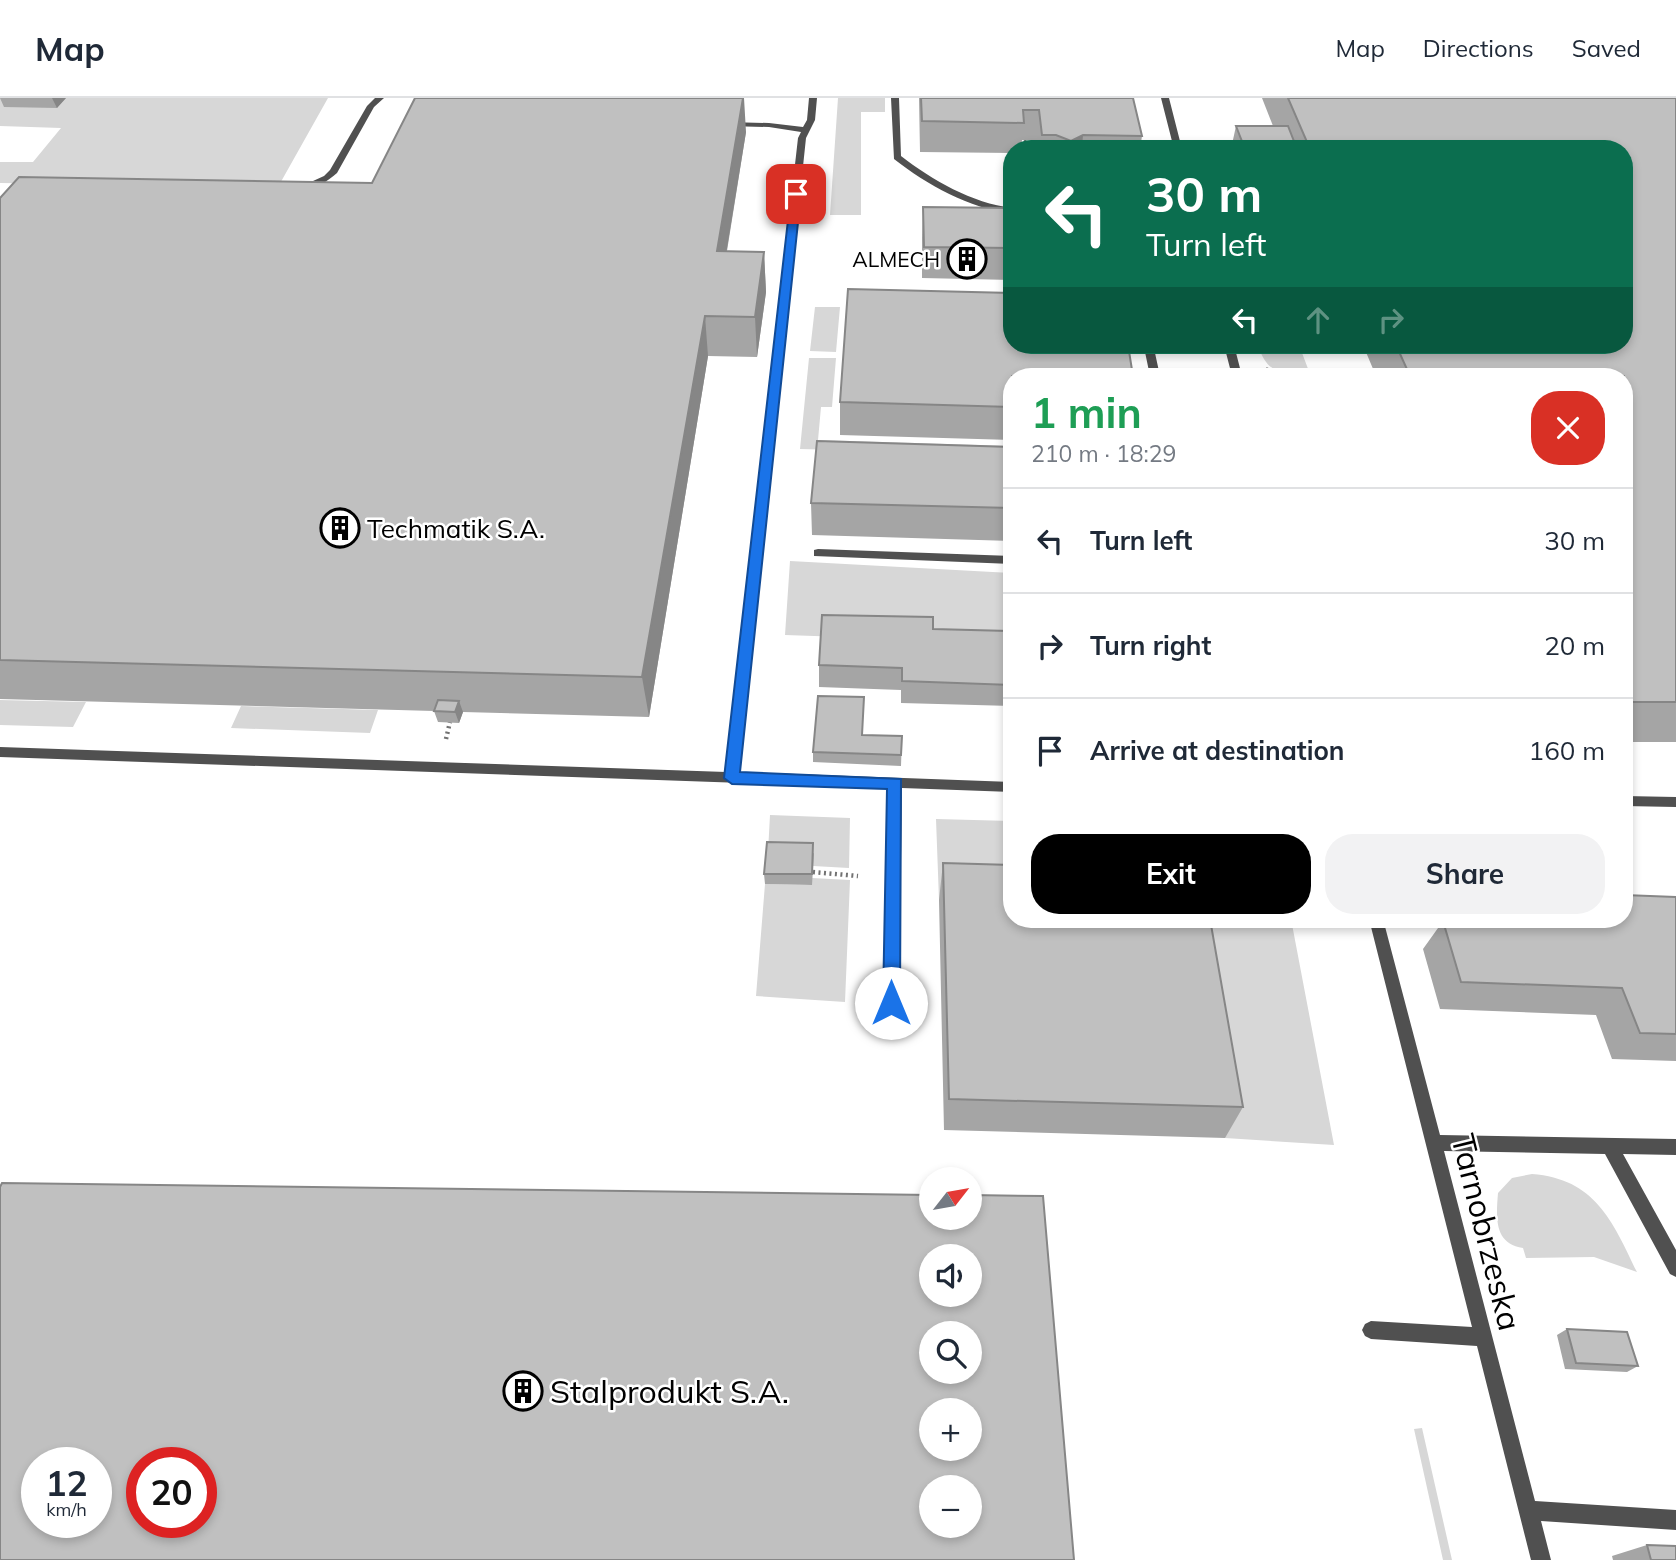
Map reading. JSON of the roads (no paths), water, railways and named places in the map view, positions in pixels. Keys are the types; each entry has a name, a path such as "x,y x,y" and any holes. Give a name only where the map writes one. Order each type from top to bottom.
{"lane":[{"path":"298,190 314,185 334,171 370,106 380,98"},
{"path":"732,778 805,130 811,120 813,98"},
{"path":"895,98 897,157 979,205 1003,211"},
{"path":"1165,98 1176,140"},
{"path":"713,124 769,124 805,130"},
{"path":"818,553 1003,561"},
{"path":"0,752 1003,787"},
{"path":"891,1003 891,853 895,783"},
{"path":"1633,801 1676,802"},
{"name":"Tarnobrzeska","path":"1378,928 1541,1560"},
{"path":"1434,1143 1676,1147"},
{"path":"1610,1146 1676,1268"},
{"path":"1371,1330 1483,1337"},
{"path":"1529,1510 1676,1520"}],"place":[{"name":"ALMECH","path":"967,259"},
{"name":"Techmatik S.A.","path":"340,528"},
{"name":"Stalprodukt S.A.","path":"523,1391"}]}
